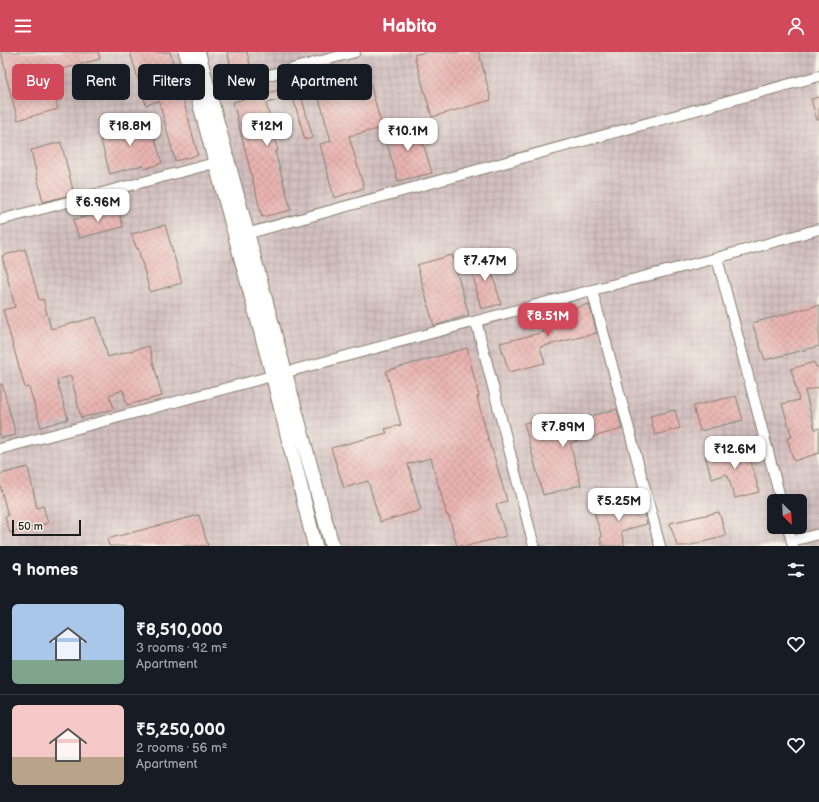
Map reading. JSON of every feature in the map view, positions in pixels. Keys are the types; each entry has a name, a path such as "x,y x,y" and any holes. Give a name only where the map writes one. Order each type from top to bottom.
{"main road":[{"path":"186,52 191,64"},
{"path":"198,52 199,64"},
{"path":"205,100 279,374 331,544 315,546 279,374"}],"street":[{"path":"205,92 354,52"},
{"path":"241,235 819,76"},
{"path":"0,220 221,161"},
{"path":"0,449 592,290 717,258 819,229"},
{"path":"717,258 779,494"},
{"path":"592,290 660,546"},
{"path":"476,321 534,546"},
{"path":"792,543 819,534"}],"shaded area":[{"path":"0,52 819,52 819,546 0,546"}],"building":[{"path":"1,52 98,52 100,59 81,64 72,64 72,67 64,69 64,64 12,64 12,98"},
{"path":"130,52 170,52 173,64 138,64 138,78"},
{"path":"227,52 247,52 250,64 230,64"},
{"path":"425,52 479,52 491,100 432,117 414,55"},
{"path":"277,90 277,100 280,100 266,103 278,151 275,151 291,210 262,217 233,102 241,100 269,100 269,93"},
{"path":"372,90 382,128 349,136 364,188 334,198 320,144 331,141 320,100 372,100"},
{"path":"819,97 819,120 817,120 811,99"},
{"path":"12,100 56,100 58,109 18,120"},
{"path":"144,100 183,100 198,155 175,161 159,101 146,105"},
{"path":"294,100 302,100 313,138 305,140"},
{"path":"149,119 162,163 144,169 143,165 110,174 99,133"},
{"path":"417,123 432,173 398,181 383,131"},
{"path":"61,142 74,194 43,202 31,150"},
{"path":"118,208 123,227 79,238 73,220"},
{"path":"165,225 182,283 150,292 138,248 137,249 131,234"},
{"path":"25,249 39,300 43,299 51,329 96,317 108,357 149,346 162,396 127,405 123,390 109,395 114,409 81,418 71,376 57,380 68,419 41,427 29,387 25,388 3,310 15,307 2,256"},
{"path":"487,254 501,304 481,309 469,258"},
{"path":"452,255 469,315 434,326 417,265"},
{"path":"589,304 597,333 540,347 545,363 509,372 500,343 544,332 540,318"},
{"path":"819,305 819,346 765,360 752,323"},
{"path":"467,348 479,397 477,397 507,501 496,504 506,536 467,546 457,546 431,458 408,464 421,510 380,522 368,481 344,488 331,448 387,433 385,429 401,425 386,371"},
{"path":"814,362 816,367 819,367 819,387 805,391 815,429 819,428 819,453 794,461 787,438 792,437 782,404 799,400 791,369"},
{"path":"0,384 2,384 16,435 0,438"},
{"path":"736,396 743,420 700,431 693,406"},
{"path":"617,409 622,429 570,443 581,485 543,495 524,423 563,414 568,432 590,426 587,417"},
{"path":"675,410 680,428 655,435 650,416"},
{"path":"747,445 759,492 735,498 727,474 712,479 705,456"},
{"path":"28,467 37,508 43,506 48,523 10,533 5,517 8,516 0,485 0,474"},
{"path":"640,500 647,524 621,531 625,546 602,546 600,538 602,537 594,512"},
{"path":"719,512 726,536 688,546 677,546 670,523"},
{"path":"199,515 208,546 109,546 107,539"}]}
